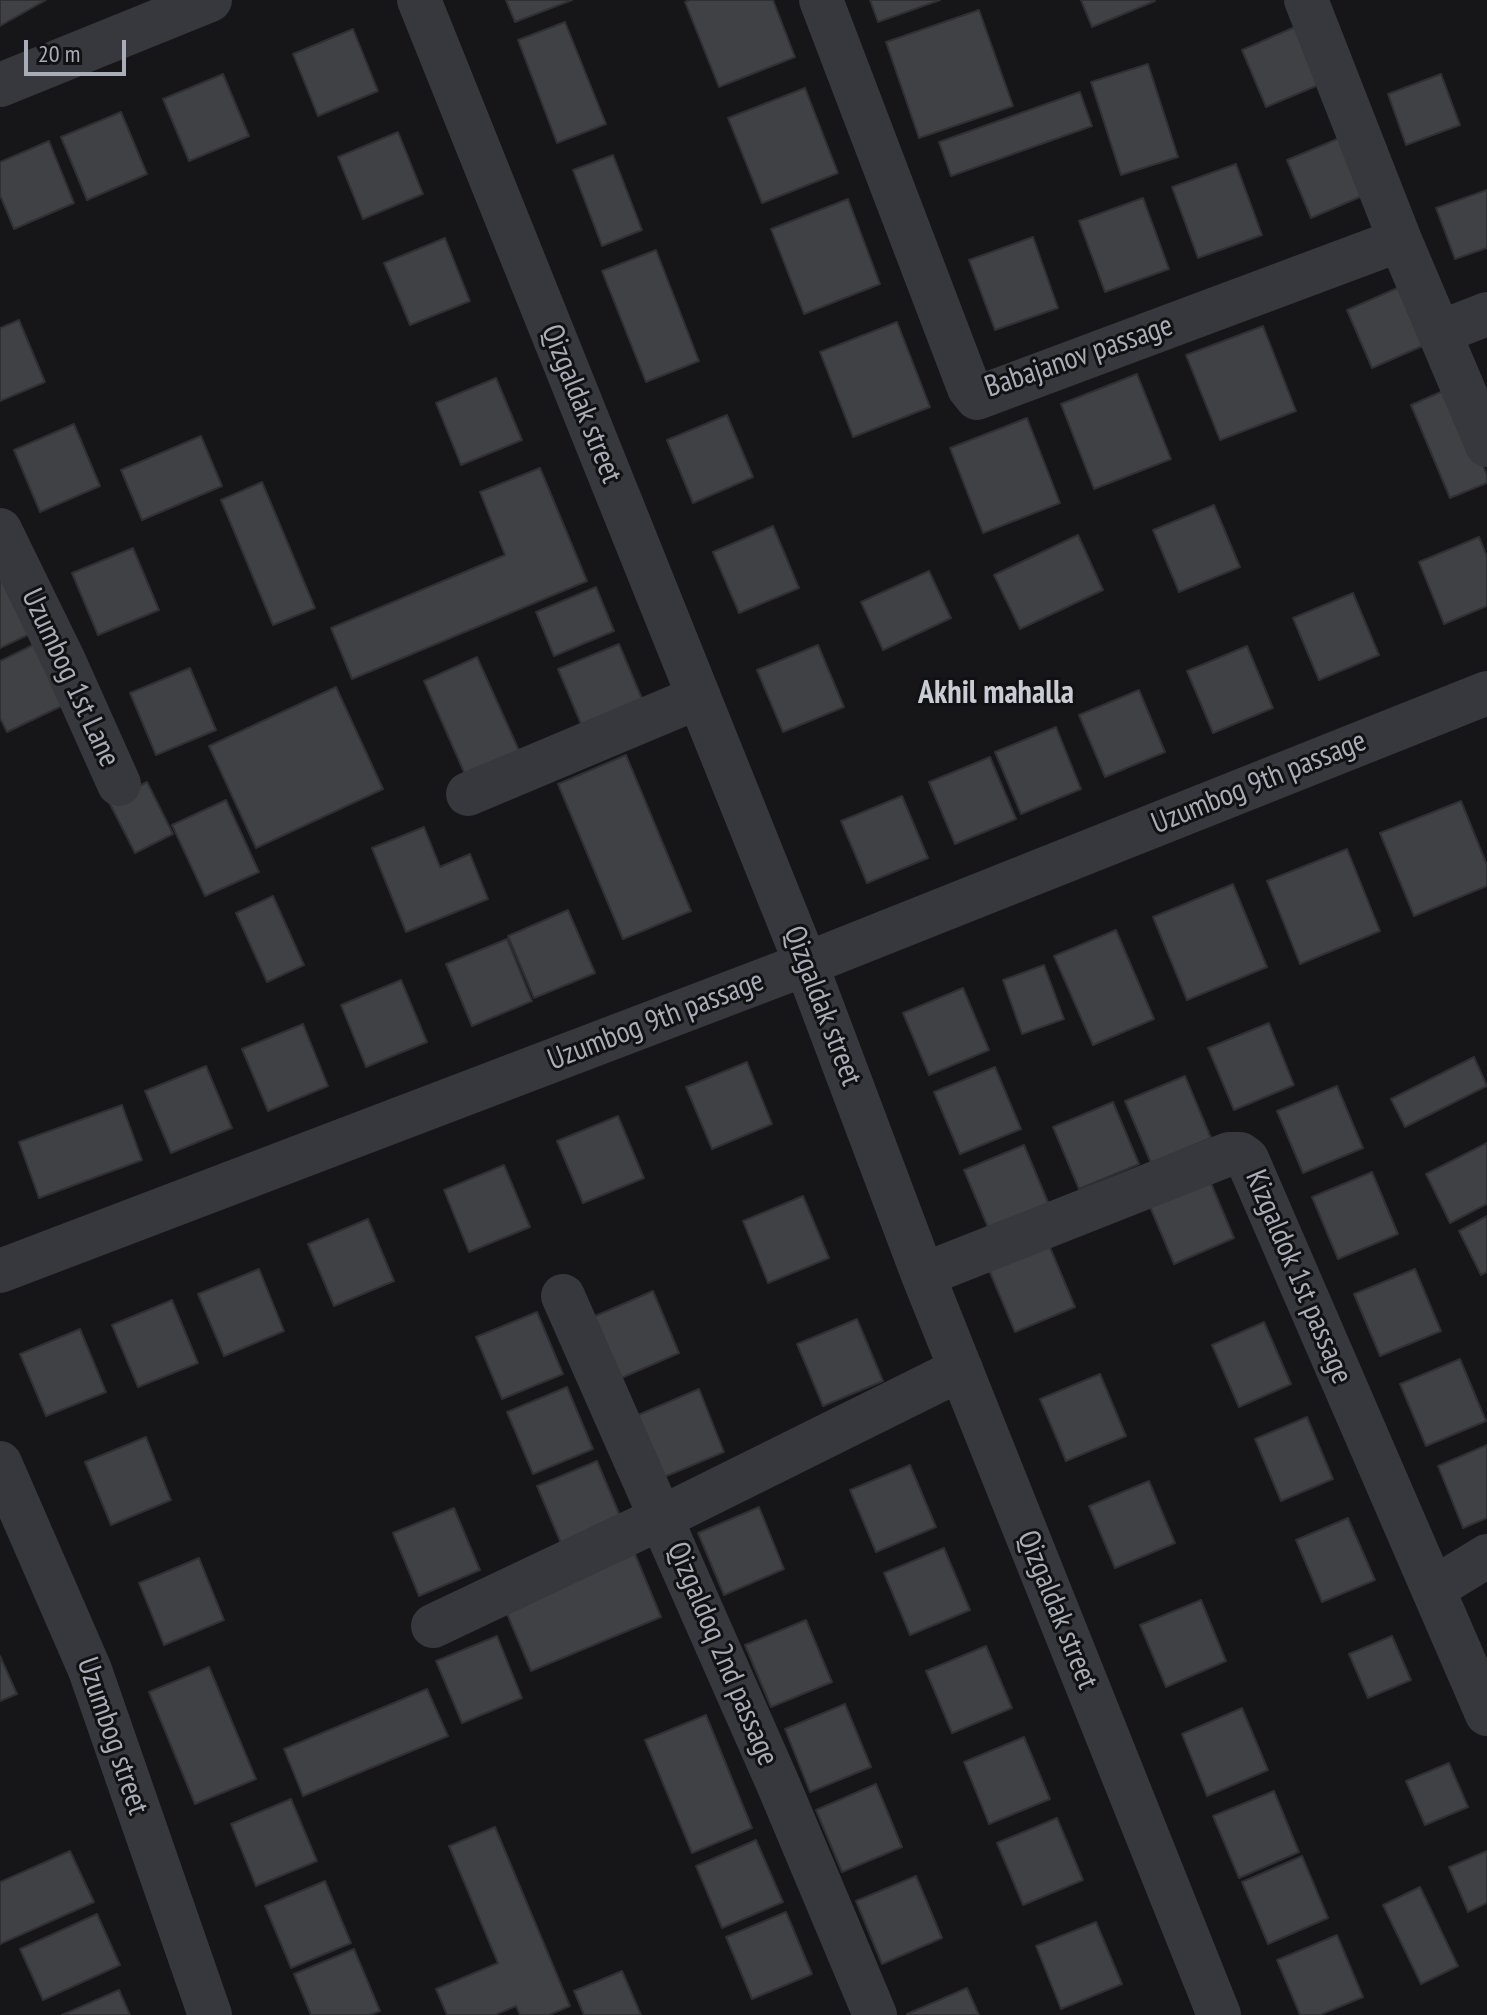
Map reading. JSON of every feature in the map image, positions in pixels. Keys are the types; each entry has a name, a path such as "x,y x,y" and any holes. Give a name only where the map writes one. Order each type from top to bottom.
{"street":[{"path":"0,85 210,0"},
{"name":"Qizgaldak street","path":"419,0 806,964 923,1275 1219,2015"},
{"name":"Babajanov passage","path":"821,0 969,388 977,398 1400,240"},
{"path":"1306,0 1400,240 1487,445"},
{"path":"1441,332 1487,314"},
{"name":"Uzumbog 1st Lane","path":"0,530 119,784"},
{"name":"Uzumbog 9th passage","path":"0,1271 806,964 1487,693"},
{"path":"468,794 699,697"},
{"name":"Kizgaldok 1st passage","path":"923,1275 1229,1154 1240,1154 1247,1159 1487,1714"},
{"name":"Qizgaldoq 2nd passage","path":"563,1296 663,1517 875,2015"},
{"path":"433,1626 663,1517 961,1369"},
{"name":"Uzumbog street","path":"0,1463 90,1670 210,2015"},
{"path":"1433,1589 1487,1556"}],"building":[{"path":"0,0 46,0 0,26"},
{"path":"506,0 572,0 515,22"},
{"path":"773,0 795,57 719,87 685,2"},
{"path":"870,0 940,0 878,22"},
{"path":"1081,0 1154,0 1155,1 1092,27"},
{"path":"979,10 1013,106 919,138 886,42"},
{"path":"565,22 606,124 557,143 518,40"},
{"path":"1297,26 1321,84 1266,107 1242,50"},
{"path":"353,29 378,91 318,116 293,54"},
{"path":"1148,64 1178,157 1121,175 1091,82"},
{"path":"223,74 249,136 189,161 163,99"},
{"path":"1441,74 1460,125 1406,145 1388,94"},
{"path":"805,88 838,173 762,203 728,118"},
{"path":"1080,92 1092,126 951,176 939,142"},
{"path":"121,112 147,174 87,200 61,137"},
{"path":"398,132 423,194 363,219 338,157"},
{"path":"1342,137 1367,194 1311,218 1287,160"},
{"path":"49,141 74,203 14,229 0,195 0,162"},
{"path":"613,155 642,230 602,246 573,170"},
{"path":"1236,164 1262,235 1198,258 1172,187"},
{"path":"1487,190 1487,248 1455,259 1436,208"},
{"path":"1143,198 1169,269 1105,292 1079,221"},
{"path":"848,199 880,284 804,314 771,229"},
{"path":"1033,237 1058,308 995,330 969,260"},
{"path":"445,238 470,301 410,325 384,263"},
{"path":"656,250 699,361 646,382 602,271"},
{"path":"1402,286 1427,344 1372,368 1347,310"},
{"path":"19,320 45,382 0,401 0,328"},
{"path":"897,322 930,407 853,437 820,352"},
{"path":"1263,326 1296,411 1220,440 1186,355"},
{"path":"1137,374 1171,459 1094,489 1061,404"},
{"path":"496,378 522,440 461,465 436,403"},
{"path":"1450,388 1487,475 1487,483 1450,498 1411,405"},
{"path":"727,415 753,477 693,503 667,440"},
{"path":"1027,418 1060,503 983,533 950,448"},
{"path":"74,424 100,486 40,512 14,450"},
{"path":"201,436 222,486 142,520 121,470"},
{"path":"540,468 587,581 352,679 331,628 505,555 480,492"},
{"path":"262,482 315,608 273,625 221,500"},
{"path":"1214,505 1240,567 1179,592 1153,530"},
{"path":"773,526 799,588 739,613 713,552"},
{"path":"1078,535 1103,590 1020,629 994,575"},
{"path":"1479,537 1487,556 1487,606 1444,624 1419,562"},
{"path":"133,548 159,610 98,635 72,573"},
{"path":"929,571 951,618 883,650 861,602"},
{"path":"0,574 32,633 0,648"},
{"path":"596,587 614,631 554,656 536,612"},
{"path":"1353,593 1379,655 1319,680 1293,618"},
{"path":"37,643 66,704 7,732 0,718 0,661"},
{"path":"619,644 645,706 584,731 558,669"},
{"path":"818,645 844,707 783,732 757,670"},
{"path":"1247,646 1273,708 1213,733 1187,671"},
{"path":"477,657 521,755 467,779 424,681"},
{"path":"190,668 216,730 156,755 130,693"},
{"path":"336,687 383,789 256,848 209,746"},
{"path":"1139,690 1165,752 1105,777 1079,715"},
{"path":"1056,727 1081,789 1021,814 995,752"},
{"path":"626,755 691,911 623,939 558,784"},
{"path":"990,757 1016,819 955,844 929,782"},
{"path":"147,782 173,834 135,853 109,802"},
{"path":"902,796 928,858 867,883 841,821"},
{"path":"226,800 259,872 205,896 172,825"},
{"path":"1461,801 1487,865 1487,886 1414,916 1380,833"},
{"path":"424,827 440,867 470,854 488,899 406,932 372,848"},
{"path":"1347,849 1380,931 1300,964 1267,881"},
{"path":"1233,884 1267,967 1187,1000 1153,917"},
{"path":"273,896 304,965 267,982 236,913"},
{"path":"568,910 595,973 534,998 508,936"},
{"path":"1116,930 1154,1019 1093,1045 1054,956"},
{"path":"507,939 532,1001 472,1026 446,964"},
{"path":"1044,965 1064,1019 1022,1034 1003,980"},
{"path":"401,980 427,1042 366,1067 341,1005"},
{"path":"963,988 989,1050 929,1075 903,1013"},
{"path":"1269,1023 1294,1085 1234,1110 1208,1048"},
{"path":"303,1024 328,1086 268,1111 242,1049"},
{"path":"1474,1057 1487,1086 1405,1127 1391,1099"},
{"path":"747,1062 772,1124 712,1149 686,1087"},
{"path":"206,1066 232,1128 171,1153 145,1091"},
{"path":"995,1067 1021,1129 960,1154 934,1092"},
{"path":"1185,1076 1211,1138 1151,1163 1125,1101"},
{"path":"1337,1086 1363,1148 1303,1173 1277,1111"},
{"path":"1113,1102 1139,1164 1079,1189 1053,1127"},
{"path":"122,1105 142,1160 39,1198 19,1142"},
{"path":"618,1116 644,1178 583,1203 557,1141"},
{"path":"1487,1143 1487,1204 1450,1223 1426,1174"},
{"path":"1024,1145 1050,1207 990,1232 964,1170"},
{"path":"504,1165 530,1227 469,1252 444,1190"},
{"path":"1372,1172 1398,1234 1338,1259 1312,1197"},
{"path":"1208,1176 1234,1238 1174,1264 1148,1202"},
{"path":"803,1196 829,1258 768,1283 743,1221"},
{"path":"1487,1216 1487,1272 1481,1275 1459,1231"},
{"path":"368,1219 394,1281 334,1306 308,1244"},
{"path":"1049,1245 1075,1307 1015,1332 989,1270"},
{"path":"259,1269 284,1331 224,1356 198,1294"},
{"path":"1415,1269 1441,1331 1380,1356 1354,1294"},
{"path":"653,1291 679,1353 619,1379 593,1317"},
{"path":"172,1300 198,1363 138,1387 112,1325"},
{"path":"537,1312 563,1374 502,1399 476,1337"},
{"path":"857,1319 883,1381 823,1406 797,1344"},
{"path":"1264,1322 1291,1384 1239,1407 1212,1345"},
{"path":"80,1329 106,1392 46,1416 20,1354"},
{"path":"1460,1359 1486,1421 1426,1446 1400,1384"},
{"path":"1100,1374 1126,1436 1066,1461 1040,1399"},
{"path":"567,1387 593,1449 533,1474 507,1412"},
{"path":"699,1389 724,1452 664,1477 638,1415"},
{"path":"1307,1417 1333,1479 1281,1501 1255,1439"},
{"path":"146,1437 171,1500 111,1525 85,1462"},
{"path":"1487,1445 1487,1518 1463,1528 1438,1466"},
{"path":"597,1461 623,1523 563,1548 537,1486"},
{"path":"910,1465 936,1527 876,1552 850,1490"},
{"path":"1149,1481 1175,1543 1115,1568 1089,1506"},
{"path":"759,1507 784,1569 724,1595 698,1533"},
{"path":"454,1508 480,1570 419,1596 393,1533"},
{"path":"1348,1518 1375,1580 1322,1602 1296,1540"},
{"path":"944,1548 970,1610 910,1635 884,1573"},
{"path":"635,1554 661,1617 531,1671 505,1609"},
{"path":"199,1558 224,1620 164,1645 139,1583"},
{"path":"1201,1600 1226,1661 1166,1687 1140,1625"},
{"path":"806,1620 832,1682 771,1707 745,1645"},
{"path":"497,1636 522,1698 462,1723 436,1661"},
{"path":"1392,1636 1411,1680 1368,1698 1349,1654"},
{"path":"986,1646 1012,1708 952,1733 926,1671"},
{"path":"0,1656 17,1694 0,1701"},
{"path":"209,1667 256,1779 195,1804 149,1692"},
{"path":"427,1689 448,1736 303,1796 284,1749"},
{"path":"845,1704 871,1767 810,1792 785,1729"},
{"path":"1242,1708 1268,1770 1207,1796 1182,1734"},
{"path":"706,1715 752,1828 692,1853 645,1740"},
{"path":"1024,1737 1050,1799 989,1824 964,1762"},
{"path":"1449,1763 1468,1807 1425,1825 1406,1781"},
{"path":"876,1784 902,1847 842,1872 816,1810"},
{"path":"1274,1791 1299,1852 1239,1878 1213,1816"},
{"path":"291,1799 317,1861 256,1886 231,1824"},
{"path":"1057,1818 1083,1880 1023,1905 997,1843"},
{"path":"495,1827 570,2006 549,2015 520,2015 516,2006 495,2015 447,2015 436,1989 498,1963 449,1846"},
{"path":"756,1840 783,1902 722,1928 696,1866"},
{"path":"70,1851 94,1902 0,1944 0,1882"},
{"path":"1487,1851 1487,1903 1468,1912 1449,1867"},
{"path":"1302,1856 1328,1918 1268,1944 1242,1882"},
{"path":"916,1876 942,1938 882,1964 856,1901"},
{"path":"325,1881 351,1943 291,1968 265,1906"},
{"path":"1420,1887 1458,1966 1421,1984 1383,1905"},
{"path":"786,1912 812,1974 752,1999 726,1937"},
{"path":"97,1914 120,1965 43,2000 20,1949"},
{"path":"1096,1922 1122,1984 1061,2009 1036,1946"},
{"path":"1337,1935 1363,1997 1320,2015 1300,2015 1277,1960"},
{"path":"354,1949 380,2011 370,2015 311,2015 294,1974"},
{"path":"622,1971 641,2015 584,2015 574,1991"},
{"path":"967,1988 979,2015 907,2014"},
{"path":"119,1990 130,2015 62,2015"}],"district":[{"name":"Akhil mahalla","path":"996,694"}]}
